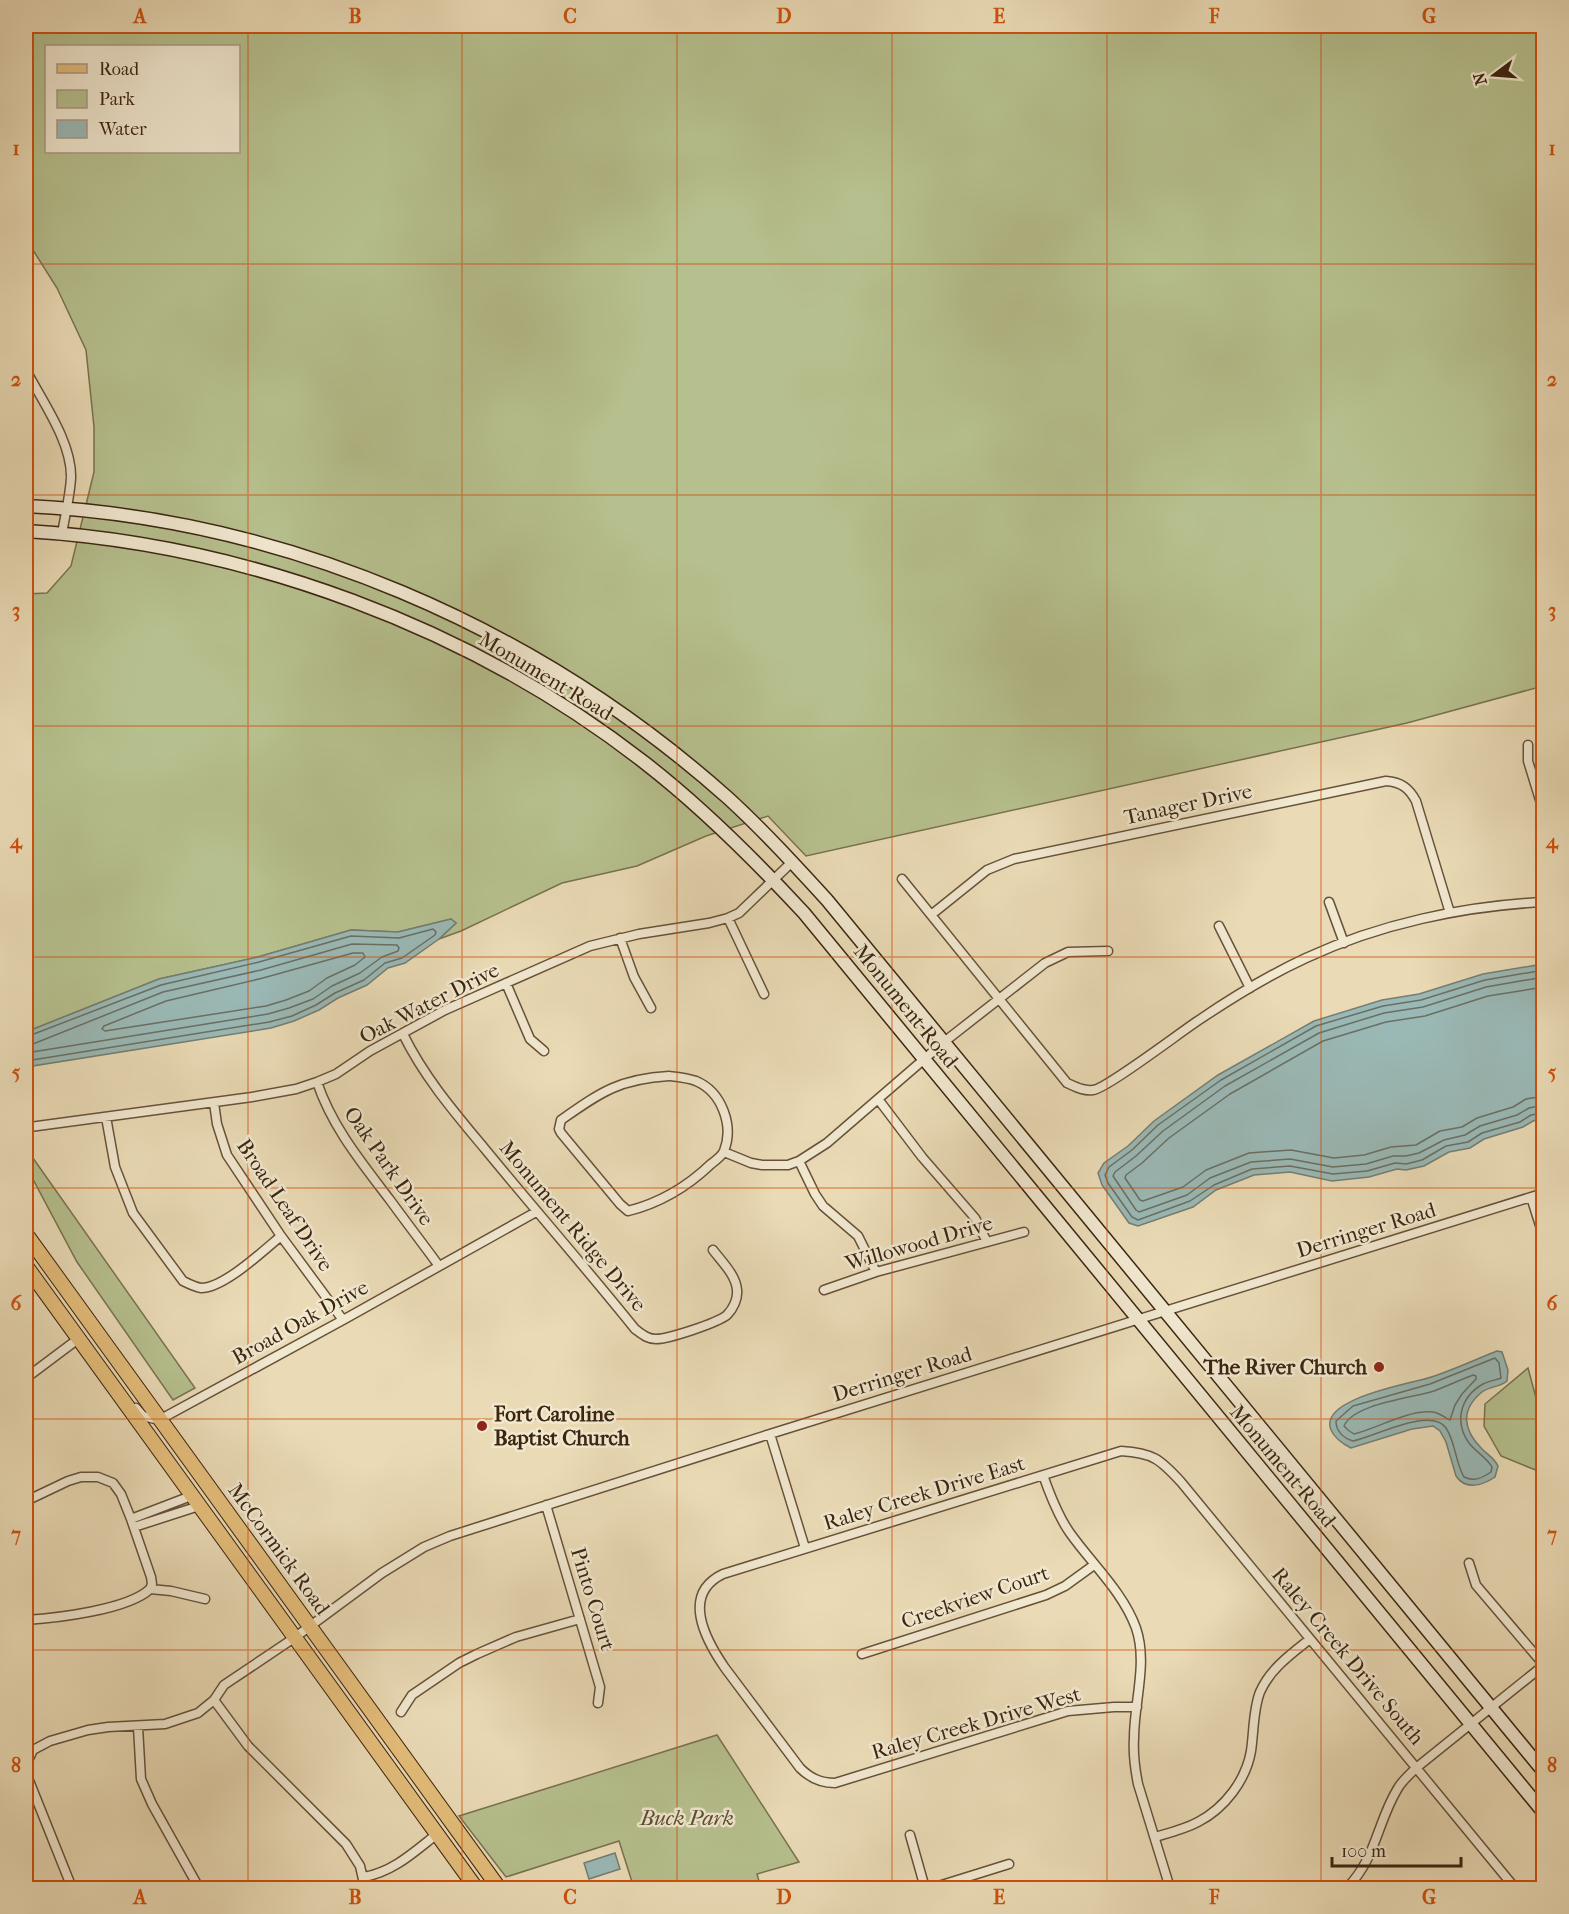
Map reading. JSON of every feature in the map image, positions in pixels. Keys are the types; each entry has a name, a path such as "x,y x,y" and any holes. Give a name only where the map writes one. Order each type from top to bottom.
{"main road":[{"name":"Monument Road","path":"26,506 66,508 197,528 305,556 377,582 469,623 542,662 639,727 729,799 828,900 1544,1772"},
{"name":"Monument Road","path":"26,531 62,534 192,554 254,569 368,606 492,663 544,694 616,741 706,814 804,913 1544,1813"},
{"name":"McCormick Road","path":"26,1234 499,1888"},
{"name":"McCormick Road","path":"26,1266 476,1888"}],"street":[{"path":"26,370 69,455 71,477 62,534"},
{"path":"1528,745 1528,761 1544,813"},
{"name":"Tanager Drive","path":"931,915 987,870 1014,859 1386,781 1402,784 1416,801 1450,913"},
{"name":"Oak Water Drive","path":"26,1131 30,1127 276,1093 317,1082 343,1070 370,1051 445,1010 590,946 669,928 709,923 739,913 792,862"},
{"path":"902,879 1068,1083 1080,1089 1096,1090 1250,988 1295,964 1344,943 1450,913 1508,903 1544,902"},
{"path":"1329,902 1344,943"},
{"path":"728,918 765,994"},
{"path":"1219,926 1250,988"},
{"path":"620,938 634,977 651,1008"},
{"path":"724,1152 751,1164 788,1165 798,1161 827,1143 944,1042 1055,956 1082,950 1108,951"},
{"path":"506,982 530,1039 544,1051"},
{"name":"Monument Ridge Drive","path":"403,1034 423,1071 439,1092 536,1212 635,1329 646,1337 655,1339 675,1335 726,1316 737,1299 736,1282 713,1250"},
{"path":"644,1077 687,1078 705,1087 720,1103 727,1119 728,1132 724,1152 681,1189 646,1207 628,1211 559,1129 561,1120 598,1095 622,1083 644,1077"},
{"name":"Oak Park Drive","path":"317,1082 322,1097 341,1133 439,1266"},
{"path":"879,1099 922,1157 975,1218 987,1242"},
{"name":"Broad Leaf Drive","path":"214,1102 217,1124 226,1155 281,1236 343,1320"},
{"path":"106,1117 113,1157 121,1185 133,1213 183,1281 202,1288 215,1285 281,1236"},
{"path":"798,1161 819,1200 833,1216 858,1236 876,1272"},
{"name":"Derringer Road","path":"26,1773 27,1763 33,1750 50,1741 88,1730 165,1724 198,1713 214,1700 224,1685 272,1654 382,1573 424,1547 483,1525 770,1434 1544,1193"},
{"path":"1531,1197 1544,1238"},
{"name":"Broad Oak Drive","path":"159,1420 536,1212"},
{"name":"Willowood Drive","path":"824,1290 876,1272 1024,1232"},
{"path":"26,1378 78,1339"},
{"path":"96,1363 116,1380 142,1416 159,1420"},
{"path":"770,1434 805,1548"},
{"name":"Raley Creek Drive East","path":"827,1783 815,1780 800,1768 715,1653 702,1621 699,1604 708,1584 715,1579 805,1548 1121,1451 1146,1453"},
{"name":"Raley Creek Drive South","path":"1146,1453 1167,1466 1181,1482 1515,1888"},
{"path":"1043,1475 1050,1496 1068,1531 1127,1607 1137,1631 1140,1648 1140,1674 1134,1738 1135,1767 1138,1784 1170,1888"},
{"path":"26,1501 68,1481 90,1476 105,1479 117,1487 133,1523 152,1584 150,1589 138,1598 121,1604 26,1620"},
{"path":"133,1523 195,1501"},
{"name":"Pinto Court","path":"546,1505 600,1687 598,1703"},
{"path":"1347,1888 1358,1877 1369,1858 1398,1787 1416,1768 1544,1665 1476,1585 1470,1563"},
{"name":"Creekview Court","path":"862,1654 1046,1595 1074,1580 1094,1565"},
{"path":"150,1589 205,1599"},
{"path":"401,1712 412,1695 459,1663 516,1637 580,1619"},
{"path":"1155,1837 1198,1822 1222,1805 1232,1793 1250,1757 1256,1703 1261,1690 1277,1666 1310,1639"},
{"path":"214,1700 248,1746 346,1844 360,1866 365,1888"},
{"name":"Raley Creek Drive West","path":"827,1783 835,1783 1068,1711 1137,1707"},
{"path":"138,1727 141,1779 152,1804 199,1888"},
{"path":"26,1773 72,1888"},
{"path":"364,1877 386,1871 398,1864 437,1834"},
{"path":"910,1835 925,1888"},
{"path":"932,1888 1009,1864"}],"green space":[{"path":"26,26 1543,26 1543,686 1407,723 806,856 768,816 706,836 637,866 562,883 461,931 439,939 456,923 451,919 398,932 351,930 258,957 159,979 26,1032 26,594 47,593 71,566 94,472 94,427 86,350 57,288 26,239"},
{"path":"28,1151 195,1388 173,1400 77,1262 26,1166"},
{"path":"1528,1368 1543,1424 1543,1469 1538,1471 1501,1456 1484,1426 1485,1404"},
{"name":"Buck Park","path":"717,1735 799,1862 757,1874 761,1888 634,1888 619,1841 506,1877 459,1816"}],"water":[{"path":"451,919 456,923 439,939 405,963 388,968 367,985 294,1021 271,1028 26,1067 26,1032 159,979 258,957 351,930 398,932"},
{"path":"1543,964 1543,1118 1484,1139 1470,1148 1449,1152 1424,1166 1406,1170 1397,1169 1369,1177 1332,1181 1290,1172 1254,1175 1216,1190 1193,1207 1138,1226 1129,1223 1102,1185 1098,1173 1104,1163 1128,1146 1154,1121 1218,1075 1314,1021 1382,1000 1419,994 1483,974"},
{"path":"1497,1351 1502,1352 1508,1370 1507,1381 1482,1392 1467,1413 1471,1435 1498,1466 1495,1477 1485,1482 1470,1485 1460,1481 1456,1476 1446,1442 1440,1431 1433,1426 1412,1429 1351,1448 1339,1441 1331,1430 1331,1419 1338,1410 1351,1402 1386,1389 1437,1375"},
{"path":"615,1853 620,1869 589,1879 584,1863"}],"place":[{"name":"The River Church","path":"1379,1367"},
{"name":"Fort Caroline Baptist Church","path":"482,1426"}]}
